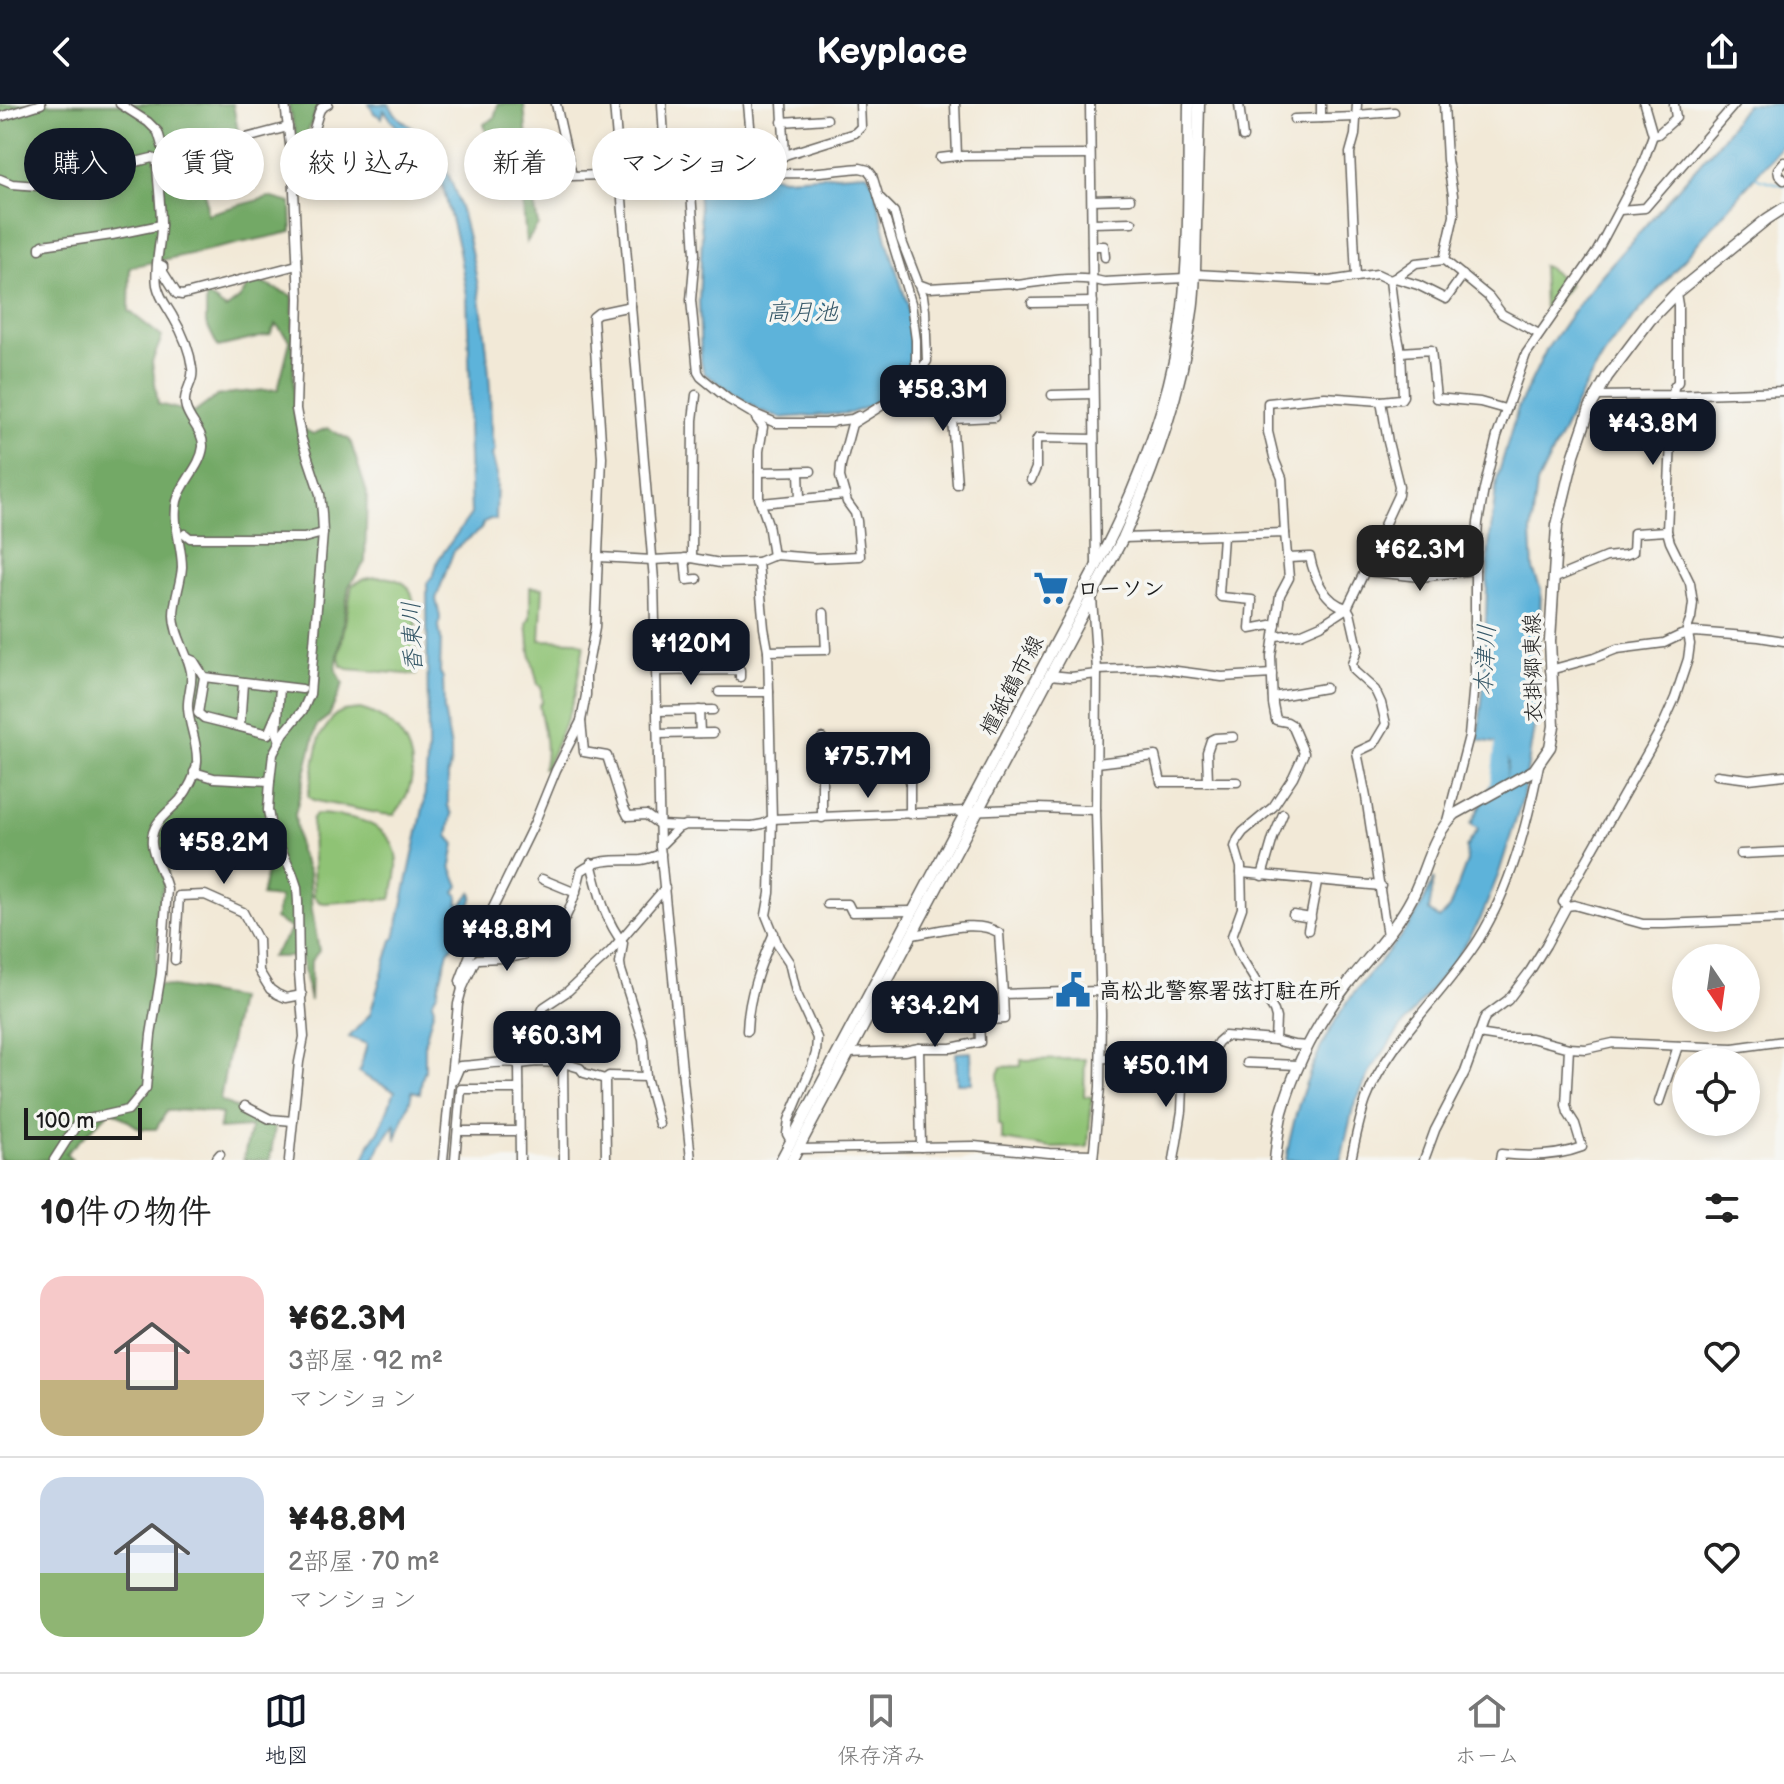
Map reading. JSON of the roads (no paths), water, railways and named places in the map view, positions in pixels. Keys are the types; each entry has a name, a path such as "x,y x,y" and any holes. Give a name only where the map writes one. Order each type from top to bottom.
{"main road":[{"name":"檀紙鶴市線","path":"781,1160 795,1145 912,935 1123,538 1157,458 1185,352 1192,311 1189,104"},
{"name":"檀紙鶴市線","path":"792,1160 795,1145 913,911 1132,494 1162,409 1190,276 1199,104"},
{"name":"衣掛郷東線","path":"1537,768 1550,747 1554,726 1550,670 1557,525 1574,455 1590,408 1607,377 1676,293 1784,208"},
{"path":"1275,1160 1281,1115 1308,1046 1326,1014 1387,936 1417,890 1430,853 1451,817 1537,768"}],"street":[{"path":"0,117 41,104"},
{"path":"120,104 154,128"},
{"path":"264,133 288,127 285,104"},
{"path":"310,104 324,106 315,128"},
{"path":"556,104 572,176 592,176"},
{"path":"614,104 616,128"},
{"path":"660,128 662,104"},
{"path":"748,104 751,128"},
{"path":"782,104 783,128"},
{"path":"787,154 855,133 861,127 860,104"},
{"path":"955,104 957,156"},
{"path":"758,562 768,651 772,819 770,893 766,915 789,962 796,992 817,1038 812,1066 789,1120 787,1134 795,1145 828,1149 974,1146 1093,1157 1101,1058 1096,810 1097,672 1092,596 1096,567 1090,104"},
{"path":"1239,104 1243,137"},
{"path":"1321,104 1321,118"},
{"path":"1356,277 1350,153 1355,135 1357,104"},
{"path":"1444,104 1454,215 1444,260"},
{"path":"1451,817 1473,703 1478,523 1505,409 1526,354 1596,253 1641,168 1653,135 1644,104"},
{"path":"1653,135 1676,118 1674,104"},
{"path":"1620,210 1645,208 1735,104"},
{"path":"1294,119 1394,112"},
{"path":"782,122 827,119"},
{"path":"940,158 1090,155"},
{"path":"0,179 12,184 38,186 152,158"},
{"path":"1784,162 1778,169 1784,180"},
{"path":"787,173 868,170 911,303 916,340 916,378 912,384 852,424 829,422"},
{"path":"879,197 894,212 925,310 927,361 923,367 923,385 937,407 952,419 994,417"},
{"path":"1092,200 1130,199"},
{"path":"54,1160 79,1121 128,1110 146,1088 161,974 167,889 152,845 154,829 192,781 197,764 188,708 191,670 174,614 182,564 175,514 177,500 203,446 185,406 184,398 193,370 186,344 163,302 156,281 161,225 159,200"},
{"path":"289,1160 304,1037 297,887 271,828 268,810 273,754 284,733 303,710 310,694 323,533 320,494 301,437 296,409 299,298 294,200"},
{"path":"622,200 652,560 660,850 691,1160"},
{"path":"692,200 695,254 691,300 696,366 707,383 750,412 776,423 852,419 923,385"},
{"path":"1092,223 1132,222"},
{"path":"40,247 161,225"},
{"path":"1092,246 1104,246 1105,257"},
{"path":"1392,279 1416,263 1444,260 1489,297 1502,314 1539,334"},
{"path":"158,265 163,266 163,272 177,294 182,295 297,265"},
{"path":"918,284 929,288 1190,276 1329,281 1377,274 1418,285 1446,299 1463,275"},
{"path":"1275,1040 1274,1011 1239,954 1232,936 1242,908 1241,873 1235,847 1238,839 1273,807 1293,777 1304,753 1292,725 1276,720 1274,716 1271,656 1280,595 1289,578 1282,478 1268,432 1268,403 1325,397 1381,401 1401,399 1401,352 1392,279"},
{"path":"1567,906 1563,902 1662,727 1688,659 1690,644 1687,633 1693,603 1690,583 1667,531 1673,395 1678,382 1676,293"},
{"path":"1032,303 1055,307 1093,302"},
{"path":"462,989 460,981 469,957 581,721 595,628 602,457 593,317 598,313 631,306"},
{"path":"1401,352 1431,350 1436,398 1480,402 1505,409"},
{"path":"1597,396 1784,391"},
{"path":"1052,395 1093,394"},
{"path":"696,395 687,580 697,579"},
{"path":"1275,636 1300,634 1347,608 1364,571 1398,495 1399,486 1381,401"},
{"path":"750,412 763,427 759,451 761,503 773,556"},
{"path":"952,419 957,484"},
{"path":"599,557 652,560 689,558 720,563 758,562 773,556 860,556 855,513 847,502 840,477 852,424"},
{"path":"1031,480 1036,468 1038,438 1094,439"},
{"path":"759,472 811,471"},
{"path":"799,472 800,499"},
{"path":"761,503 845,495"},
{"path":"1553,579 1606,557 1633,552 1634,533 1667,531"},
{"path":"185,534 190,538 304,538 323,533"},
{"path":"1123,538 1285,533"},
{"path":"1223,536 1219,594 1226,598 1252,600 1250,629 1276,624"},
{"path":"1288,558 1310,557 1317,582 1335,603 1347,608"},
{"path":"1364,571 1421,577 1475,570"},
{"path":"1347,608 1358,648 1352,664 1354,671 1375,690 1386,724 1374,744 1357,752 1387,936"},
{"path":"768,651 826,650 824,613"},
{"path":"1550,670 1617,649 1664,643 1687,633 1717,633 1784,641"},
{"path":"186,658 194,661 204,677 198,713 204,718 268,734 277,713"},
{"path":"1050,675 1071,677 1154,668 1222,677 1272,674"},
{"path":"656,671 740,670 740,677"},
{"path":"204,677 302,689"},
{"path":"240,726 243,683"},
{"path":"280,687 277,733 280,741"},
{"path":"1273,697 1325,688"},
{"path":"719,692 769,692"},
{"path":"699,710 700,733"},
{"path":"657,711 713,710"},
{"path":"581,721 584,752 607,756 628,816 646,815 660,825 752,826 772,819 1037,808 1096,810"},
{"path":"658,734 713,733"},
{"path":"1208,781 1207,752 1211,740 1233,737"},
{"path":"822,738 822,818"},
{"path":"910,754 910,814"},
{"path":"1097,763 1155,756 1161,782 1237,782"},
{"path":"1351,1160 1358,1126 1379,1074 1479,939 1496,908 1510,874 1537,768"},
{"path":"194,772 214,778 270,781"},
{"path":"1717,775 1749,779 1784,775"},
{"path":"1262,876 1283,814"},
{"path":"443,1160 458,1004 462,989 478,959 526,955 543,945 561,924 576,893 581,871 591,863 607,860 646,860 660,850 681,826"},
{"path":"1740,854 1784,852"},
{"path":"591,863 605,914 621,941 621,970 643,1039 646,1077 659,1124"},
{"path":"1241,873 1381,886"},
{"path":"542,879 576,893"},
{"path":"1308,930 1317,882"},
{"path":"537,1062 537,1021 544,1007 568,991 621,941 665,888"},
{"path":"175,960 179,896 205,895 243,912 258,940 259,971 270,989 286,998 302,995"},
{"path":"827,904 848,904 852,912 913,911"},
{"path":"1567,906 1574,905 1643,924 1784,919"},
{"path":"1424,1160 1435,1130 1465,1072 1485,1017 1508,1000 1530,971 1567,906"},
{"path":"1293,915 1311,918"},
{"path":"848,1053 951,1048 980,1042 979,1021 1004,1019 999,933 992,928 948,927 912,935"},
{"path":"747,1031 747,1010 774,933"},
{"path":"1003,994 1100,991"},
{"path":"1478,1034 1531,1038 1586,1049 1613,1043 1733,1048 1784,1041"},
{"path":"1101,1058 1198,1061 1209,1057 1225,1036 1308,1046"},
{"path":"1659,1102 1678,1046"},
{"path":"919,1048 921,1147"},
{"path":"1500,1160 1501,1154 1525,1157 1569,1152 1582,1147 1566,1105 1569,1048"},
{"path":"450,1083 454,1081 460,1066 508,1061 519,1064 563,1063 605,1079 609,1076 646,1077"},
{"path":"1174,1160 1182,1111 1184,1061"},
{"path":"563,1063 564,1160"},
{"path":"1247,1063 1299,1065"},
{"path":"519,1064 520,1160"},
{"path":"605,1079 606,1160"},
{"path":"455,1160 461,1089 519,1089"},
{"path":"245,1106 270,1119 293,1121"},
{"path":"459,1131 519,1131"},
{"path":"828,1149 830,1160"}],"water":[{"path":"369,104 389,104 397,116 413,128 399,128 384,110 382,118 374,113"},
{"path":"1746,104 1784,104 1784,143 1611,344 1584,388 1537,484 1531,533 1533,569 1541,590 1537,708 1523,797 1499,873 1480,920 1457,957 1371,1070 1353,1108 1341,1160 1286,1160 1305,1085 1338,1016 1414,918 1434,879 1429,911 1439,919 1449,909 1467,861 1466,848 1478,829 1471,824 1493,780 1506,775 1508,763 1504,747 1478,740 1484,681 1488,556 1497,479 1518,408 1546,350 1572,313 1719,142"},
{"path":"448,173 470,247 483,317 495,449 492,455 497,475 496,520 484,522 481,529 454,550 436,599 440,617 440,672 451,749 448,806 452,814 448,836 455,844 451,866 459,886 455,892 458,904 463,904 471,892 473,894 456,943 448,951 432,1002 434,1008 425,1041 425,1070 420,1093 412,1091 396,1140 395,1124 374,1160 364,1160 395,1091 359,1072 367,1044 349,1037 370,1014 395,938 424,804 428,749 427,583 434,574 438,560 471,514 467,295 446,200"},
{"name":"高月池","path":"867,173 874,184 887,240 907,303 913,371 909,381 869,406 851,413 780,418 759,410 704,373 699,302 702,235 699,200 787,200 787,178"},
{"path":"971,1052 972,1083 957,1083 956,1053"}],"waterway":[{"path":"1755,176 1784,185"},
{"name":"本津川","path":"1495,795 1504,728"}],"place":[{"name":"ローソン","path":"1051,588"},
{"name":"高松北警察署弦打駐在所","path":"1073,990"}],"water label":[{"name":"香東川","path":"412,637"}]}
